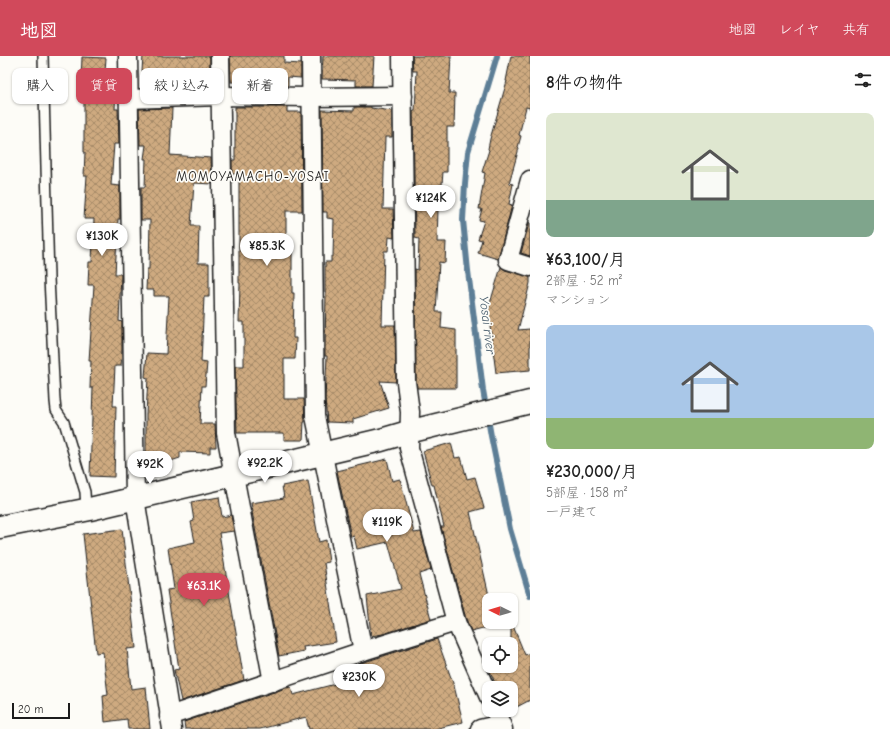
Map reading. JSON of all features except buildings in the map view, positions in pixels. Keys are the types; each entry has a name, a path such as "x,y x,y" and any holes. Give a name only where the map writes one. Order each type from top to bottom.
{"street":[{"path":"128,56 128,68"},
{"path":"220,56 220,68"},
{"path":"311,56 315,416 363,651"},
{"path":"402,56 406,382 410,412 408,432 409,448 456,622 482,681"},
{"path":"224,96 403,96"},
{"path":"128,104 135,498 171,722 273,682 363,651 456,622"},
{"path":"220,104 226,433 273,682"},
{"path":"530,180 527,200 508,260 530,267"},
{"path":"0,527 135,498 530,402"},
{"path":"480,729 500,721"}],"lane":[{"path":"43,56 49,278 55,401 56,410 64,422 85,492 86,509"}],"waterway":[{"name":"Yosai river","path":"497,56 468,152 463,220 483,390 491,436 510,529 530,596"}],"district":[{"name":"MOMOYAMACHO-YOSAI","path":"253,176"}]}
